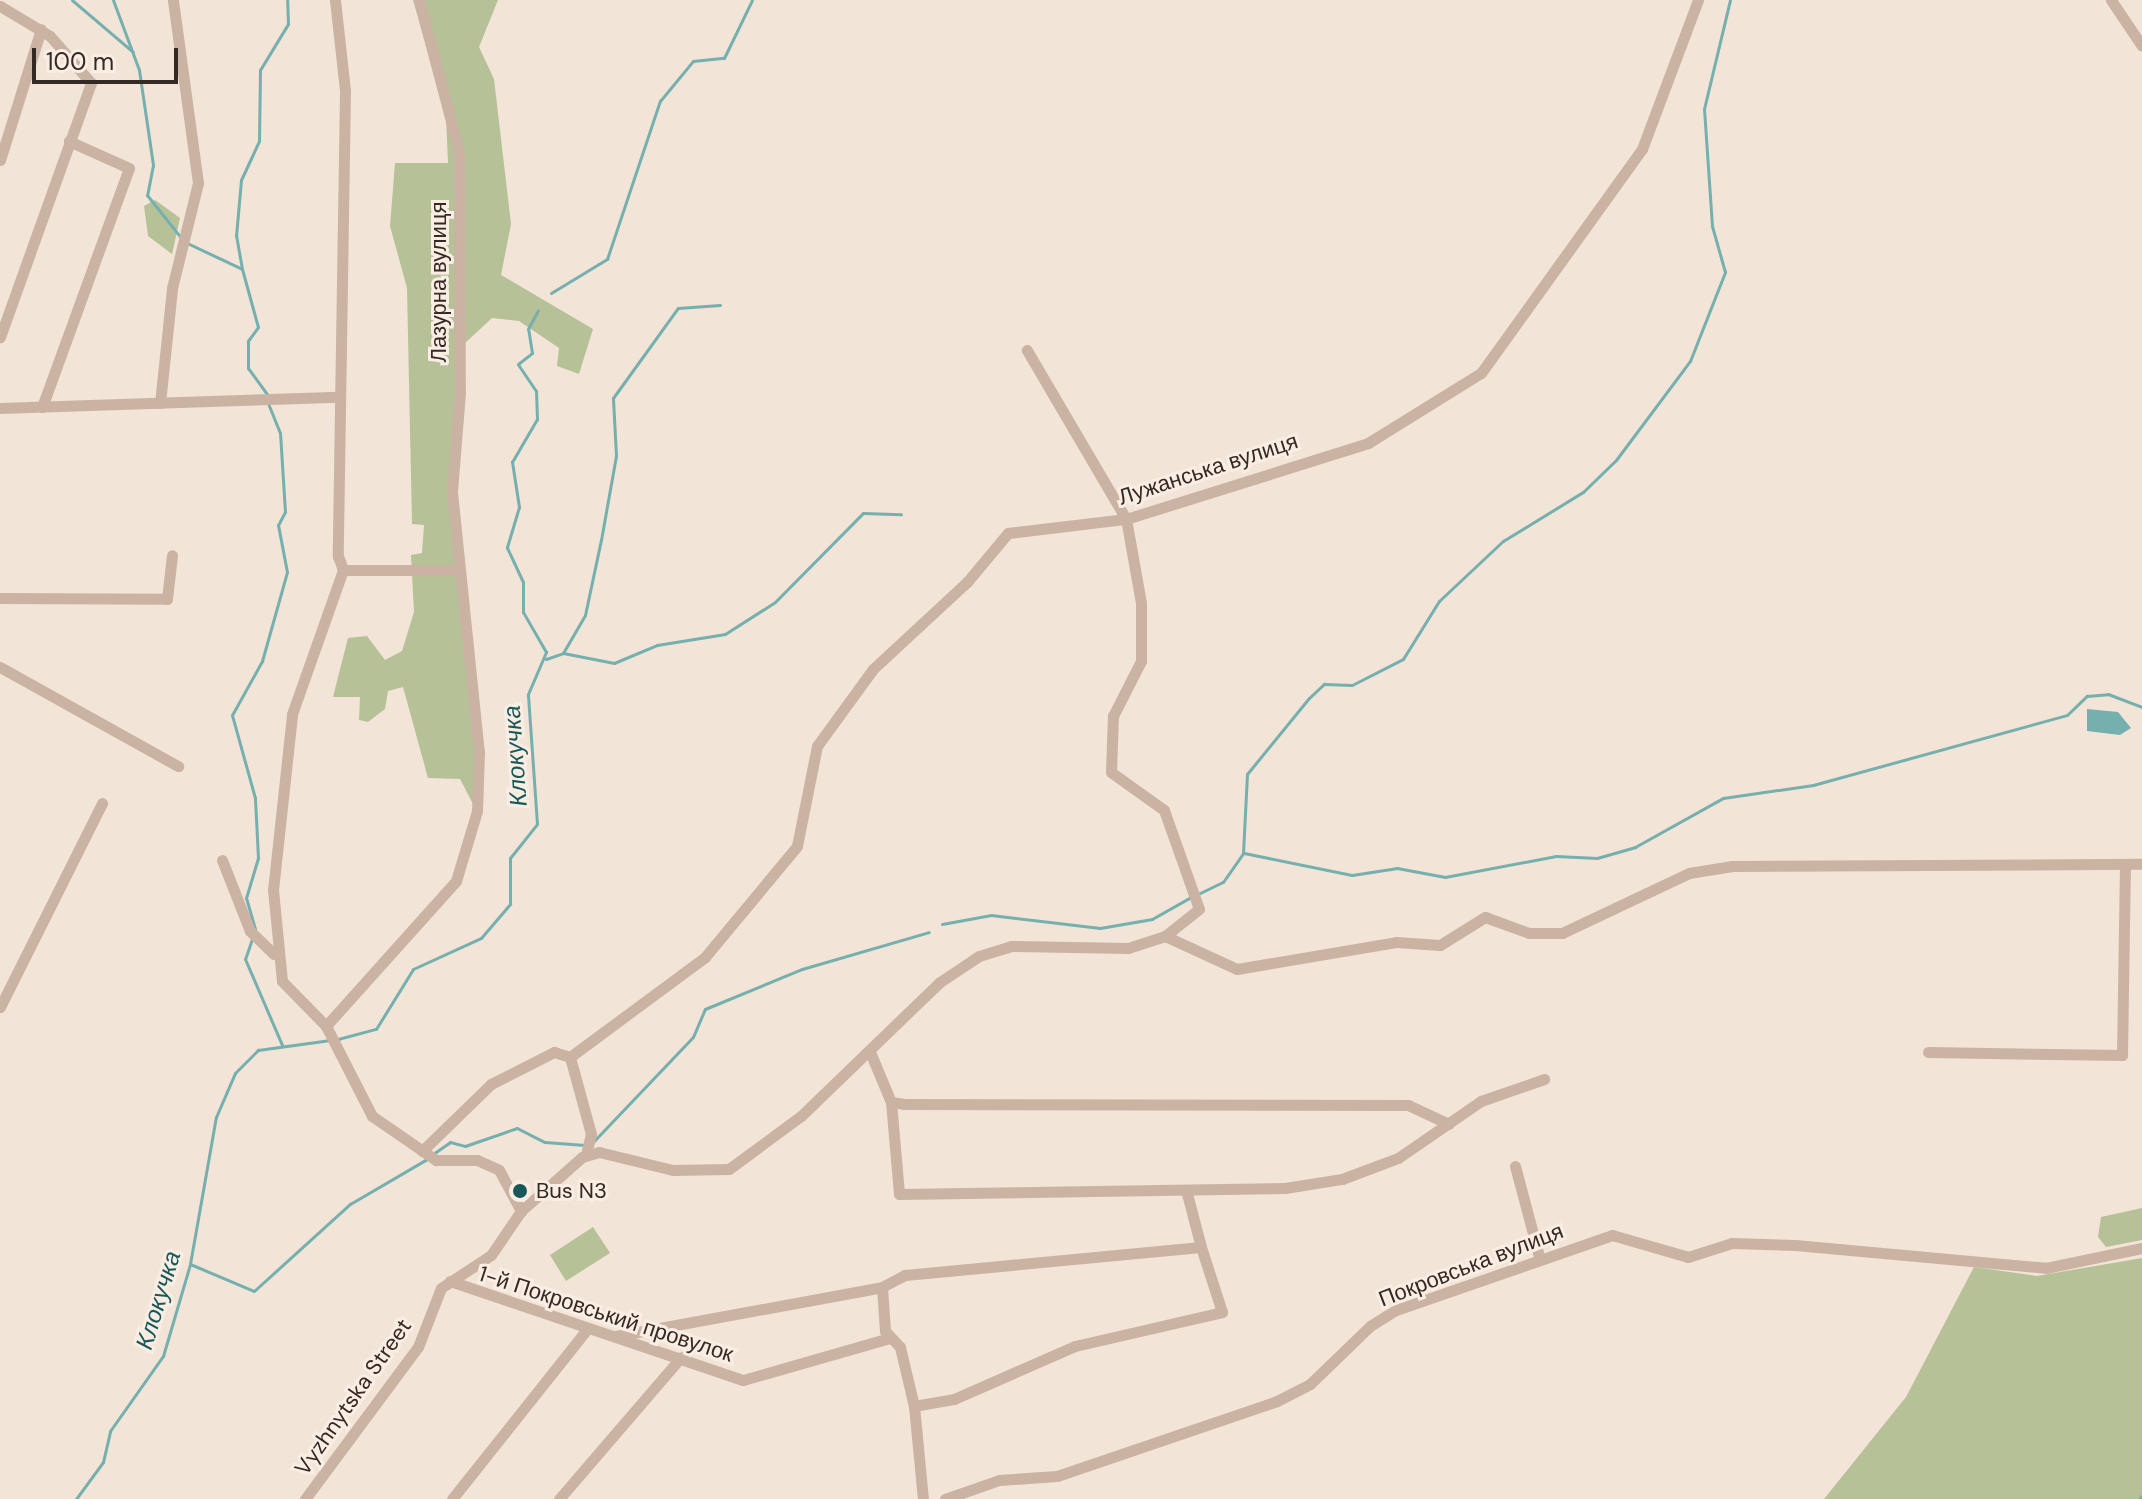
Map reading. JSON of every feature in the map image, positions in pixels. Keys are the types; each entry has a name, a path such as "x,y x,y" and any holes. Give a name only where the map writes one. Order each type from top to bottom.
{"street":[{"path":"160,403 181,250 198,168 173,0"},
{"path":"274,954 273,890 292,714 343,570 337,543 345,91 335,0"},
{"name":"Лазурна вулиця","path":"328,1031 430,917 456,881 473,834 479,762 456,570 459,151 419,0"},
{"name":"Лужанська вулиця","path":"570,1057 705,957 800,841 809,767 845,700 1008,533 1126,519 1368,443 1481,373 1642,149 1698,0"},
{"path":"2111,0 2142,46"},
{"path":"0,6 41,29 91,79 0,337"},
{"path":"0,160 41,29"},
{"path":"42,407 129,168 69,141"},
{"path":"427,1155 491,1084 554,1052 570,1057 589,1145 673,1170 729,1169 870,1052 940,982 979,956 1011,946 1116,950 1165,936 1199,909 1187,859 1164,810 1111,772 1113,716 1142,653 1126,519 1027,350"},
{"path":"0,408 339,397"},
{"path":"0,598 167,599 172,555"},
{"path":"343,570 456,570"},
{"path":"0,667 178,766"},
{"path":"0,1007 102,803"},
{"path":"222,860 253,935 274,954 295,1000 328,1031 372,1116 427,1155 477,1160 499,1170 521,1211"},
{"path":"1165,936 1237,969 1396,942 1440,945 1485,917 1529,933 1562,933 1689,873 1732,866 2142,864"},
{"path":"1928,1052 2122,1055 2125,865"},
{"path":"870,1052 891,1102 899,1194 1186,1190 1342,1179 1398,1158 1481,1101 1544,1079"},
{"path":"891,1102 1408,1105 1449,1124"},
{"name":"Vyzhnytska Street","path":"305,1499 418,1347 436,1297 450,1281 491,1255 521,1211 589,1145"},
{"path":"1515,1166 1540,1260"},
{"path":"914,1406 954,1399 1075,1346 1222,1312 1186,1190"},
{"name":"Покровська вулиця","path":"945,1499 999,1480 1057,1476 1277,1401 1310,1384 1396,1310 1612,1235 1688,1257 1732,1243 1795,1245 2046,1268 2142,1248"},
{"path":"616,1336 882,1287 905,1275 1201,1247"},
{"name":"1-й Покровський провулок","path":"450,1281 743,1380 889,1338"},
{"path":"882,1287 889,1338 900,1347 914,1406 923,1499"},
{"path":"452,1499 587,1329"},
{"path":"559,1499 681,1357"}],"green space":[{"path":"413,0 498,0 479,47 494,79 511,224 501,275 593,329 579,374 557,366 559,348 519,321 492,318 464,344 455,521 483,805 473,804 460,779 428,778 403,687 388,691 385,709 368,722 359,720 360,697 333,697 348,638 367,636 385,660 402,651 414,612 411,555 422,553 424,525 412,524 407,288 390,226 395,163 448,163 446,116"},
{"path":"155,200 180,218 172,254 148,236 144,206"},
{"path":"2142,1208 2142,1240 2106,1247 2098,1237 2101,1217"},
{"path":"593,1227 610,1253 566,1281 550,1255"},
{"path":"2142,1258 2142,1499 1824,1499 1906,1397 1974,1267 2037,1276"}],"water":[{"path":"2087,709 2118,712 2131,728 2120,735 2087,731"}],"waterway":[{"path":"72,0 133,52"},
{"path":"113,0 139,70 153,165 147,195 182,239"},
{"path":"242,269 236,236 241,180 259,141 260,70 288,24 287,0"},
{"name":"Клокучка","path":"551,293 607,259 660,101 693,61 724,58 752,0"},
{"path":"1198,894 1223,882 1243,853 1247,774 1309,698 1324,684 1352,685 1403,659 1439,601 1503,541 1583,492 1616,460 1690,361 1725,272 1712,226 1704,109 1730,0"},
{"path":"185,242 242,269 258,327 248,341 248,368 268,396"},
{"path":"563,653 585,615 601,540 616,456 613,398 678,308 720,305"},
{"name":"Клокучка","path":"338,1039 376,1029 413,969 481,938 510,904 510,858 537,824 528,694 546,652 523,612 523,582 507,547 519,507 512,462 537,419 536,391 518,364 532,353 528,329 538,310"},
{"path":"255,929 246,898 258,858 255,798 232,715 262,661 287,572 278,525 285,512 280,433 268,404"},
{"path":"546,659 563,653 614,663 657,645 725,634 775,602 863,513 901,514"},
{"path":"1244,853 1352,875 1397,868 1445,877 1556,856 1597,858 1635,847 1723,798 1813,785 2067,715 2087,696 2108,694 2142,707"},
{"path":"942,924 991,915 1100,928 1152,919 1191,897"},
{"path":"592,1143 693,1037 705,1009 802,969 929,932"},
{"path":"253,936 245,959 282,1045"},
{"name":"Клокучка","path":"76,1499 103,1462 110,1431 163,1356 190,1264 216,1117 235,1073 258,1050 330,1040"},
{"path":"433,1154 450,1142 465,1146 517,1128 545,1142 585,1145"},
{"path":"190,1264 254,1291 350,1204 427,1159"},
{"path":"2139,1499 2142,1496"}],"place":[{"name":"Bus N3","path":"520,1191"}]}
